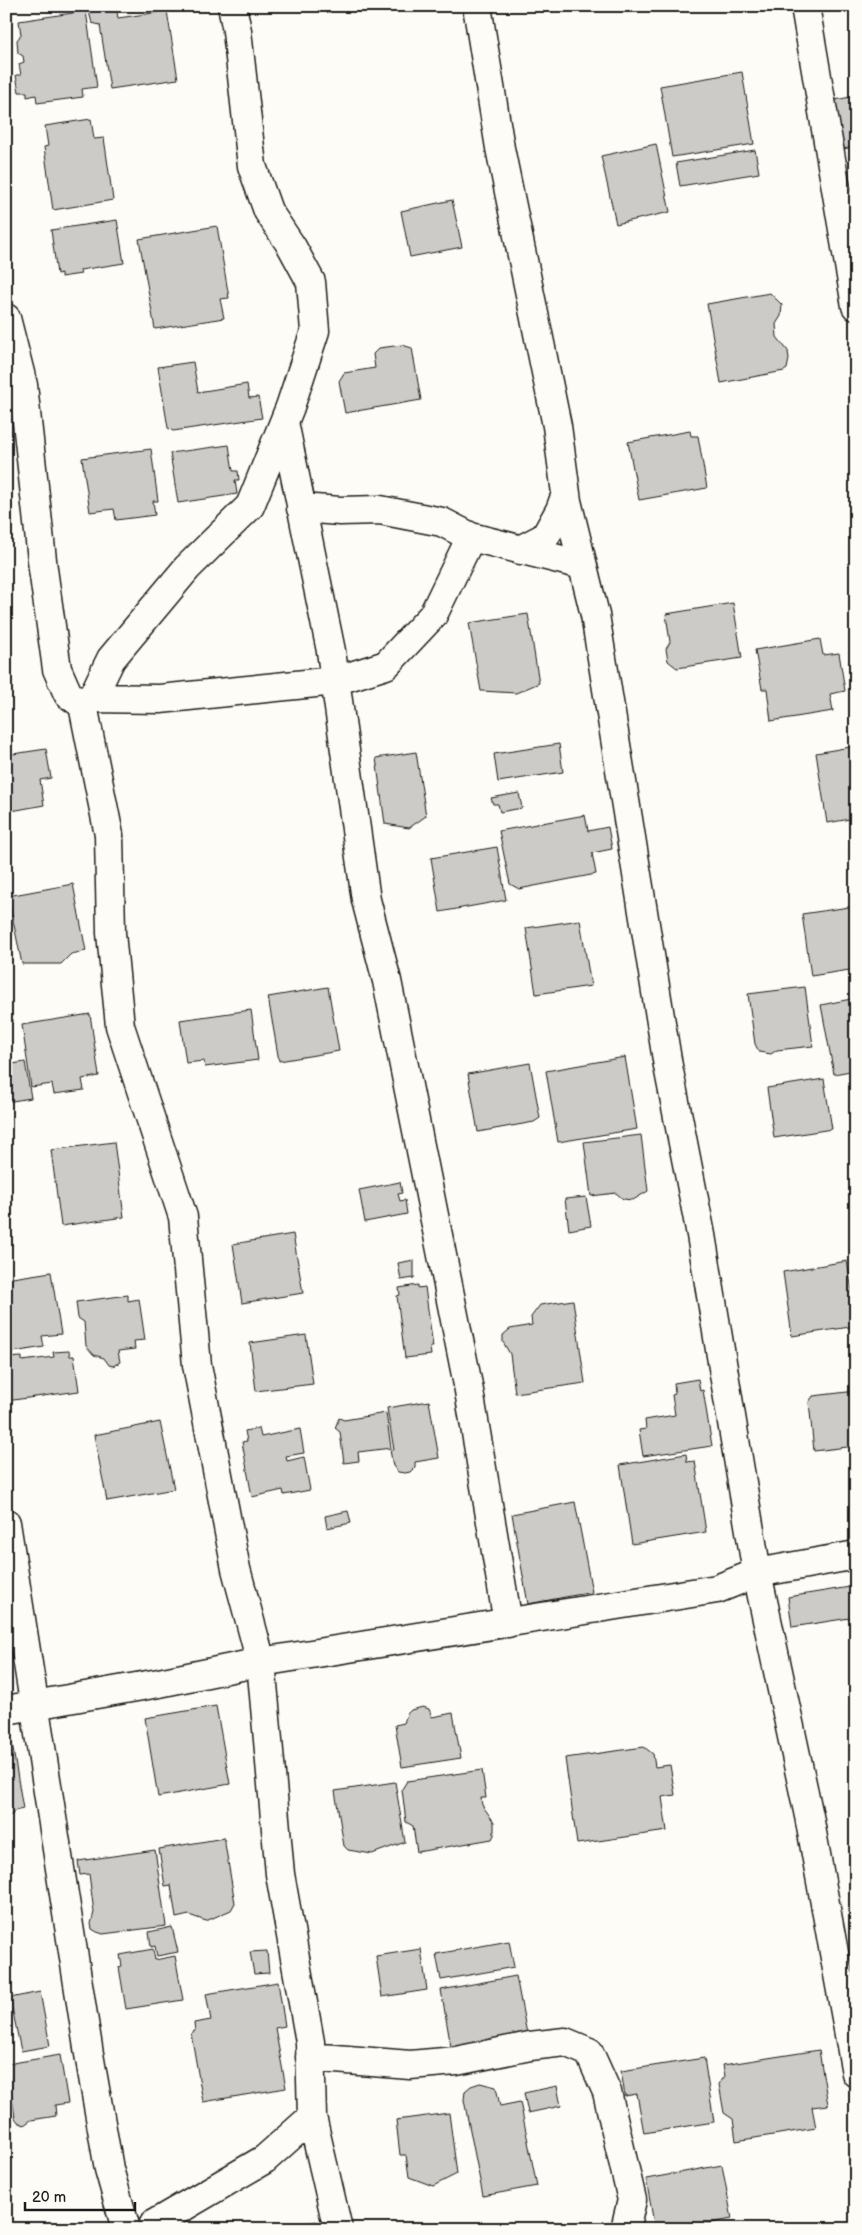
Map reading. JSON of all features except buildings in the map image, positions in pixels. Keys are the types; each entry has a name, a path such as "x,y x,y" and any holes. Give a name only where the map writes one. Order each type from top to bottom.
{"street":[{"path":"232,6 237,31 252,166 268,211 292,247 311,282 315,331 284,422 250,506 187,568 112,659 88,702 109,835 112,933 120,1026 182,1217 197,1365 236,1569 261,1662 280,1874 302,1995 310,2057 312,2117 338,2229"},
{"path":"477,6 500,148 557,426 566,494 594,615 666,1056 701,1235 757,1573 809,1816 856,2073"},
{"path":"805,6 856,306"},
{"path":"6,318 23,385 43,569 57,669 68,694 88,702 160,698 335,681 386,665 433,615 471,537"},
{"path":"6,361 23,385"},
{"path":"284,422 331,652 366,900 387,981 466,1376 508,1623"},
{"path":"520,550 545,537 560,510 566,494"},
{"path":"301,508 340,511 380,510 442,522 471,537 582,565"},
{"path":"6,1523 91,2064 109,2169 126,2229"},
{"path":"6,1710 159,1683 261,1662 716,1590 757,1573 856,1555"},
{"path":"310,2057 410,2065 456,2061 530,2046 565,2042 589,2052 607,2092 632,2200 625,2229"},
{"path":"152,2229 154,2224 265,2159 312,2117"}]}
